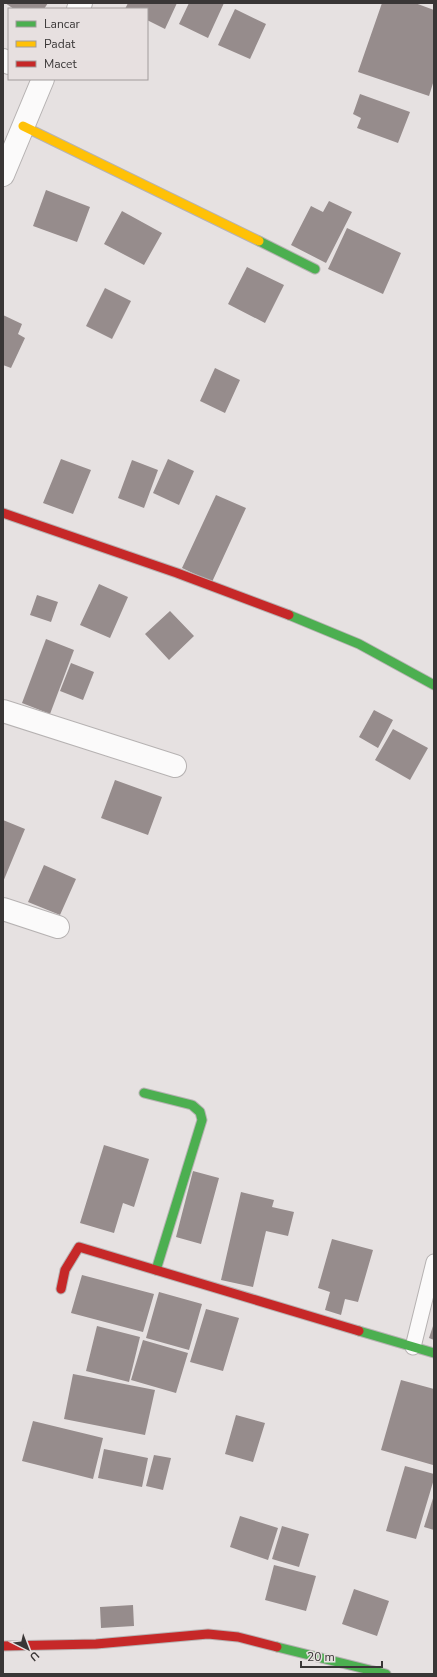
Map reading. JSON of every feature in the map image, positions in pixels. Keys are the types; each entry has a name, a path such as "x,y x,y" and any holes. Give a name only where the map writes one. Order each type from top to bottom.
{"street":[{"path":"3,175 43,80"},
{"path":"23,126 315,270"},
{"path":"3,514 130,557 266,606 350,640 434,685"},
{"path":"3,712 175,766"},
{"path":"3,909 58,927"},
{"path":"144,1093 192,1104 198,1109 202,1116 202,1123 156,1270"},
{"path":"61,1290 65,1270 78,1247 434,1352"},
{"path":"3,1646 96,1644 208,1634 245,1638 386,1674"}],"lane":[{"path":"413,1347 434,1262"}],"building":[{"path":"5,3 48,3 45,8 12,8"},
{"path":"128,3 177,3 165,29 148,20 148,8 126,8"},
{"path":"189,3 224,3 208,38 179,24"},
{"path":"382,3 415,3 434,10 434,80 429,96 358,72"},
{"path":"235,9 266,24 250,59 218,45"},
{"path":"360,94 410,112 398,143 357,128 361,118 353,114"},
{"path":"46,190 90,207 77,242 33,226"},
{"path":"329,201 352,212 326,263 291,245 311,206 323,212"},
{"path":"122,211 162,233 144,265 104,244"},
{"path":"347,228 401,253 383,294 328,269"},
{"path":"247,267 284,285 265,323 228,304"},
{"path":"105,288 131,301 112,339 86,326"},
{"path":"3,315 22,324 18,334 25,338 11,368 3,365"},
{"path":"215,368 240,380 225,413 200,401"},
{"path":"61,459 91,470 73,514 43,503"},
{"path":"168,459 194,471 179,505 153,493"},
{"path":"132,460 158,470 144,508 118,498"},
{"path":"216,495 246,508 212,582 182,568"},
{"path":"99,584 128,597 110,638 80,625"},
{"path":"37,595 58,602 51,622 30,615"},
{"path":"170,611 194,636 169,660 145,634"},
{"path":"46,639 74,650 50,714 22,703"},
{"path":"71,663 94,672 83,700 60,691"},
{"path":"374,710 393,720 378,748 359,737"},
{"path":"393,729 428,748 410,780 375,760"},
{"path":"115,780 162,797 148,835 101,818"},
{"path":"3,820 25,829 3,882"},
{"path":"44,865 76,879 60,915 28,902"},
{"path":"104,1145 149,1159 134,1207 123,1203 114,1233 80,1223"},
{"path":"193,1171 219,1178 201,1244 176,1237"},
{"path":"241,1192 274,1200 272,1207 294,1212 288,1236 266,1231 253,1287 221,1280"},
{"path":"332,1239 373,1250 358,1302 345,1299 341,1315 325,1310 330,1292 318,1288"},
{"path":"82,1275 154,1294 143,1332 71,1313"},
{"path":"159,1292 202,1304 189,1350 146,1338"},
{"path":"206,1309 239,1318 223,1371 190,1362"},
{"path":"434,1323 434,1340 429,1338"},
{"path":"97,1326 140,1337 129,1382 86,1371"},
{"path":"143,1340 188,1353 176,1393 131,1380"},
{"path":"73,1374 155,1390 145,1435 64,1419"},
{"path":"401,1380 434,1389 433,1465 381,1450"},
{"path":"236,1415 265,1423 253,1462 225,1454"},
{"path":"33,1421 103,1438 93,1479 22,1461"},
{"path":"104,1449 148,1458 142,1487 98,1478"},
{"path":"154,1455 171,1458 163,1490 146,1486"},
{"path":"405,1466 434,1474 434,1479 416,1539 386,1531"},
{"path":"434,1495 434,1530 424,1527"},
{"path":"240,1516 278,1528 268,1560 230,1547"},
{"path":"282,1526 309,1534 299,1567 272,1559"},
{"path":"274,1565 316,1576 306,1611 265,1600"},
{"path":"354,1589 389,1601 377,1636 342,1624"},
{"path":"133,1605 134,1626 101,1628 100,1607"}],"traffic: fast":[{"path":"259,241 315,269"},
{"path":"289,615 359,644 434,685"},
{"path":"144,1093 192,1105 200,1112 202,1120 156,1270"},
{"path":"359,1331 434,1353"},
{"path":"277,1647 386,1674"}],"traffic: slow":[{"path":"23,126 259,241"}],"traffic: jam":[{"path":"3,513 177,573 289,615"},
{"path":"61,1289 65,1270 79,1247 359,1331"},
{"path":"3,1646 96,1644 208,1634 238,1637 277,1647"}]}
